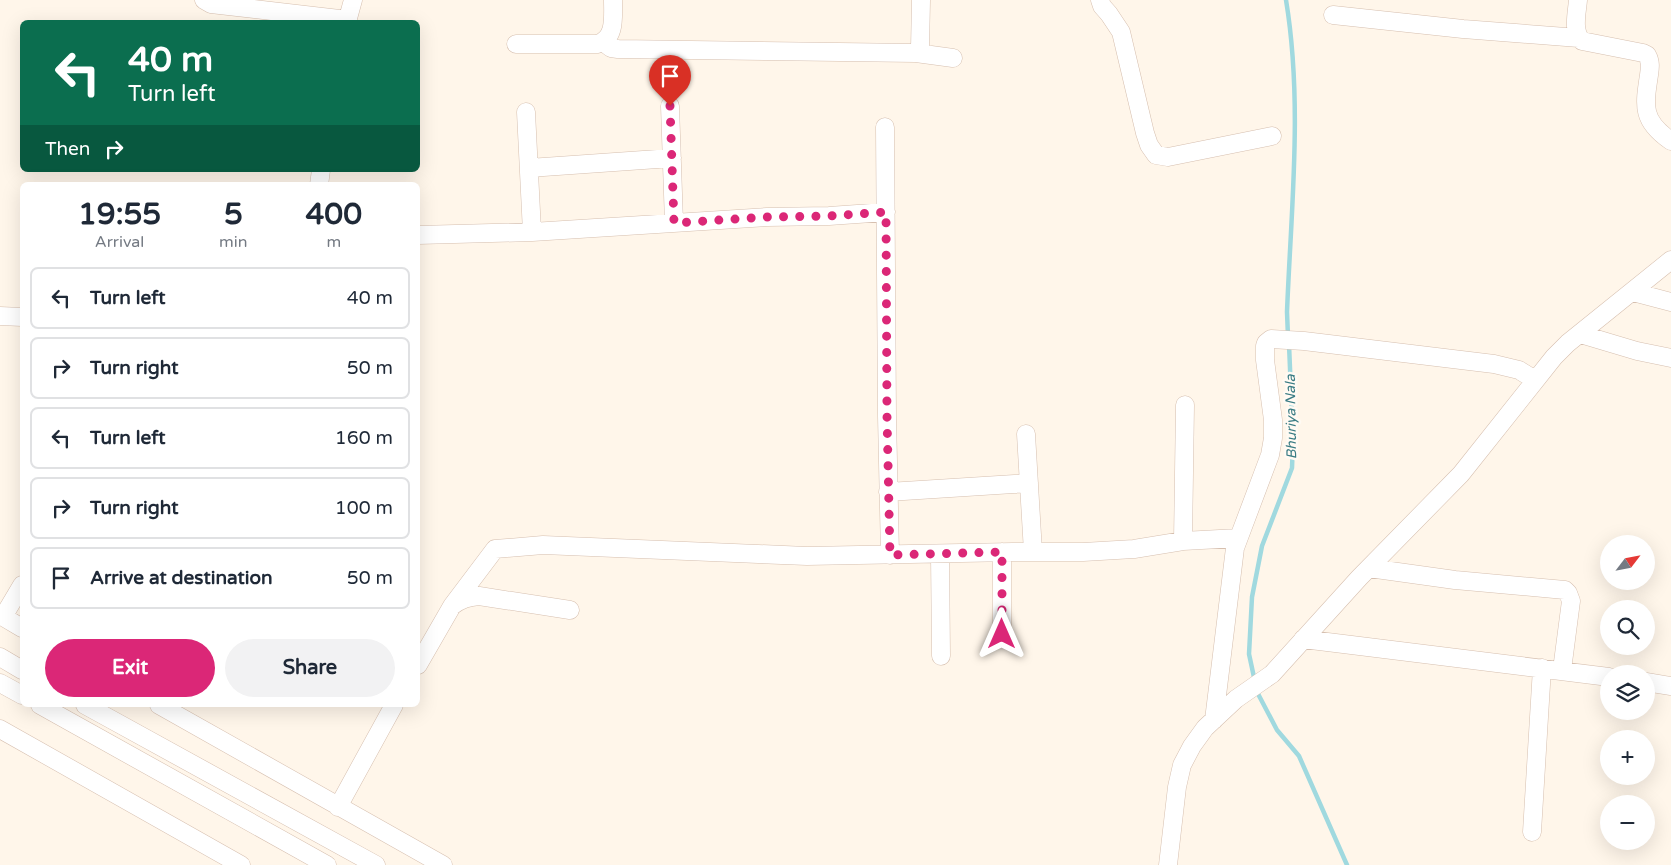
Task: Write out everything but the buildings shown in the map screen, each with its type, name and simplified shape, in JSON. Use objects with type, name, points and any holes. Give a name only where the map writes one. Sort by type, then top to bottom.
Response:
[{"type":"street","points":[[204,0],[211,4],[340,20]]},
{"type":"street","points":[[348,20],[353,0]]},
{"type":"street","points":[[516,44],[596,44],[603,42],[609,37],[612,29],[613,0]]},
{"type":"street","points":[[916,53],[920,48],[921,0]]},
{"type":"street","points":[[1100,0],[1120,32],[1145,134],[1156,154],[1168,157],[1272,136]]},
{"type":"street","points":[[1578,0],[1576,23],[1579,38]]},
{"type":"street","points":[[1333,15],[1463,29],[1579,38],[1590,44],[1643,53],[1647,56],[1650,66],[1645,101],[1646,113],[1659,133],[1671,141]]},
{"type":"street","points":[[603,42],[611,48],[618,49],[916,53],[953,58]]},
{"type":"street","points":[[670,106],[674,223]]},
{"type":"street","points":[[526,112],[532,232]]},
{"type":"street","points":[[885,127],[890,555]]},
{"type":"street","points":[[529,168],[672,158]]},
{"type":"street","points":[[420,235],[532,232],[767,217],[829,216],[886,212]]},
{"type":"street","points":[[1168,865],[1177,787],[1182,765],[1192,746],[1205,728],[1236,699],[1272,674],[1369,568],[1466,469],[1554,357],[1671,260]]},
{"type":"street","points":[[1633,292],[1671,302]]},
{"type":"street","points":[[0,316],[20,317]]},
{"type":"street","points":[[1580,334],[1637,351],[1671,358]]},
{"type":"street","points":[[1214,720],[1235,548],[1270,455],[1273,438],[1273,420],[1264,360],[1265,346],[1268,341],[1272,339],[1304,341],[1510,367],[1535,380]]},
{"type":"street","points":[[1184,541],[1185,405]]},
{"type":"street","points":[[1026,434],[1033,552]]},
{"type":"street","points":[[888,492],[1029,483]]},
{"type":"street","points":[[420,662],[452,606],[495,549],[543,544],[807,556],[890,555],[1083,552],[1184,541],[1238,538]]},
{"type":"street","points":[[1002,552],[1002,634]]},
{"type":"street","points":[[940,554],[941,656]]},
{"type":"street","points":[[1369,568],[1455,580],[1565,590],[1571,600],[1562,670]]},
{"type":"street","points":[[20,588],[1,616],[20,627]]},
{"type":"street","points":[[452,606],[467,598],[479,596],[570,610]]},
{"type":"street","points":[[1304,639],[1600,676]]},
{"type":"street","points":[[0,657],[20,669]]},
{"type":"street","points":[[1532,832],[1542,668]]},
{"type":"street","points":[[0,683],[20,694]]},
{"type":"street","points":[[1655,683],[1671,686]]},
{"type":"street","points":[[44,707],[327,865]]},
{"type":"street","points":[[89,707],[376,865]]},
{"type":"street","points":[[162,707],[443,865]]},
{"type":"street","points":[[338,807],[393,707]]},
{"type":"street","points":[[0,729],[237,864]]},
{"type":"waterway","name":"Bhuriya Nala","points":[[1286,0],[1291,39],[1295,117],[1287,312],[1288,337]]},
{"type":"waterway","name":"Bhuriya Nala","points":[[1255,682],[1249,654],[1252,597],[1262,546],[1292,468],[1293,441],[1289,344]]},
{"type":"waterway","name":"Bhuriya Nala","points":[[1256,690],[1277,730],[1299,756],[1347,865]]},
{"type":"route","points":[[670,106],[674,223],[886,212],[890,555],[1002,552],[1002,634]]}]
